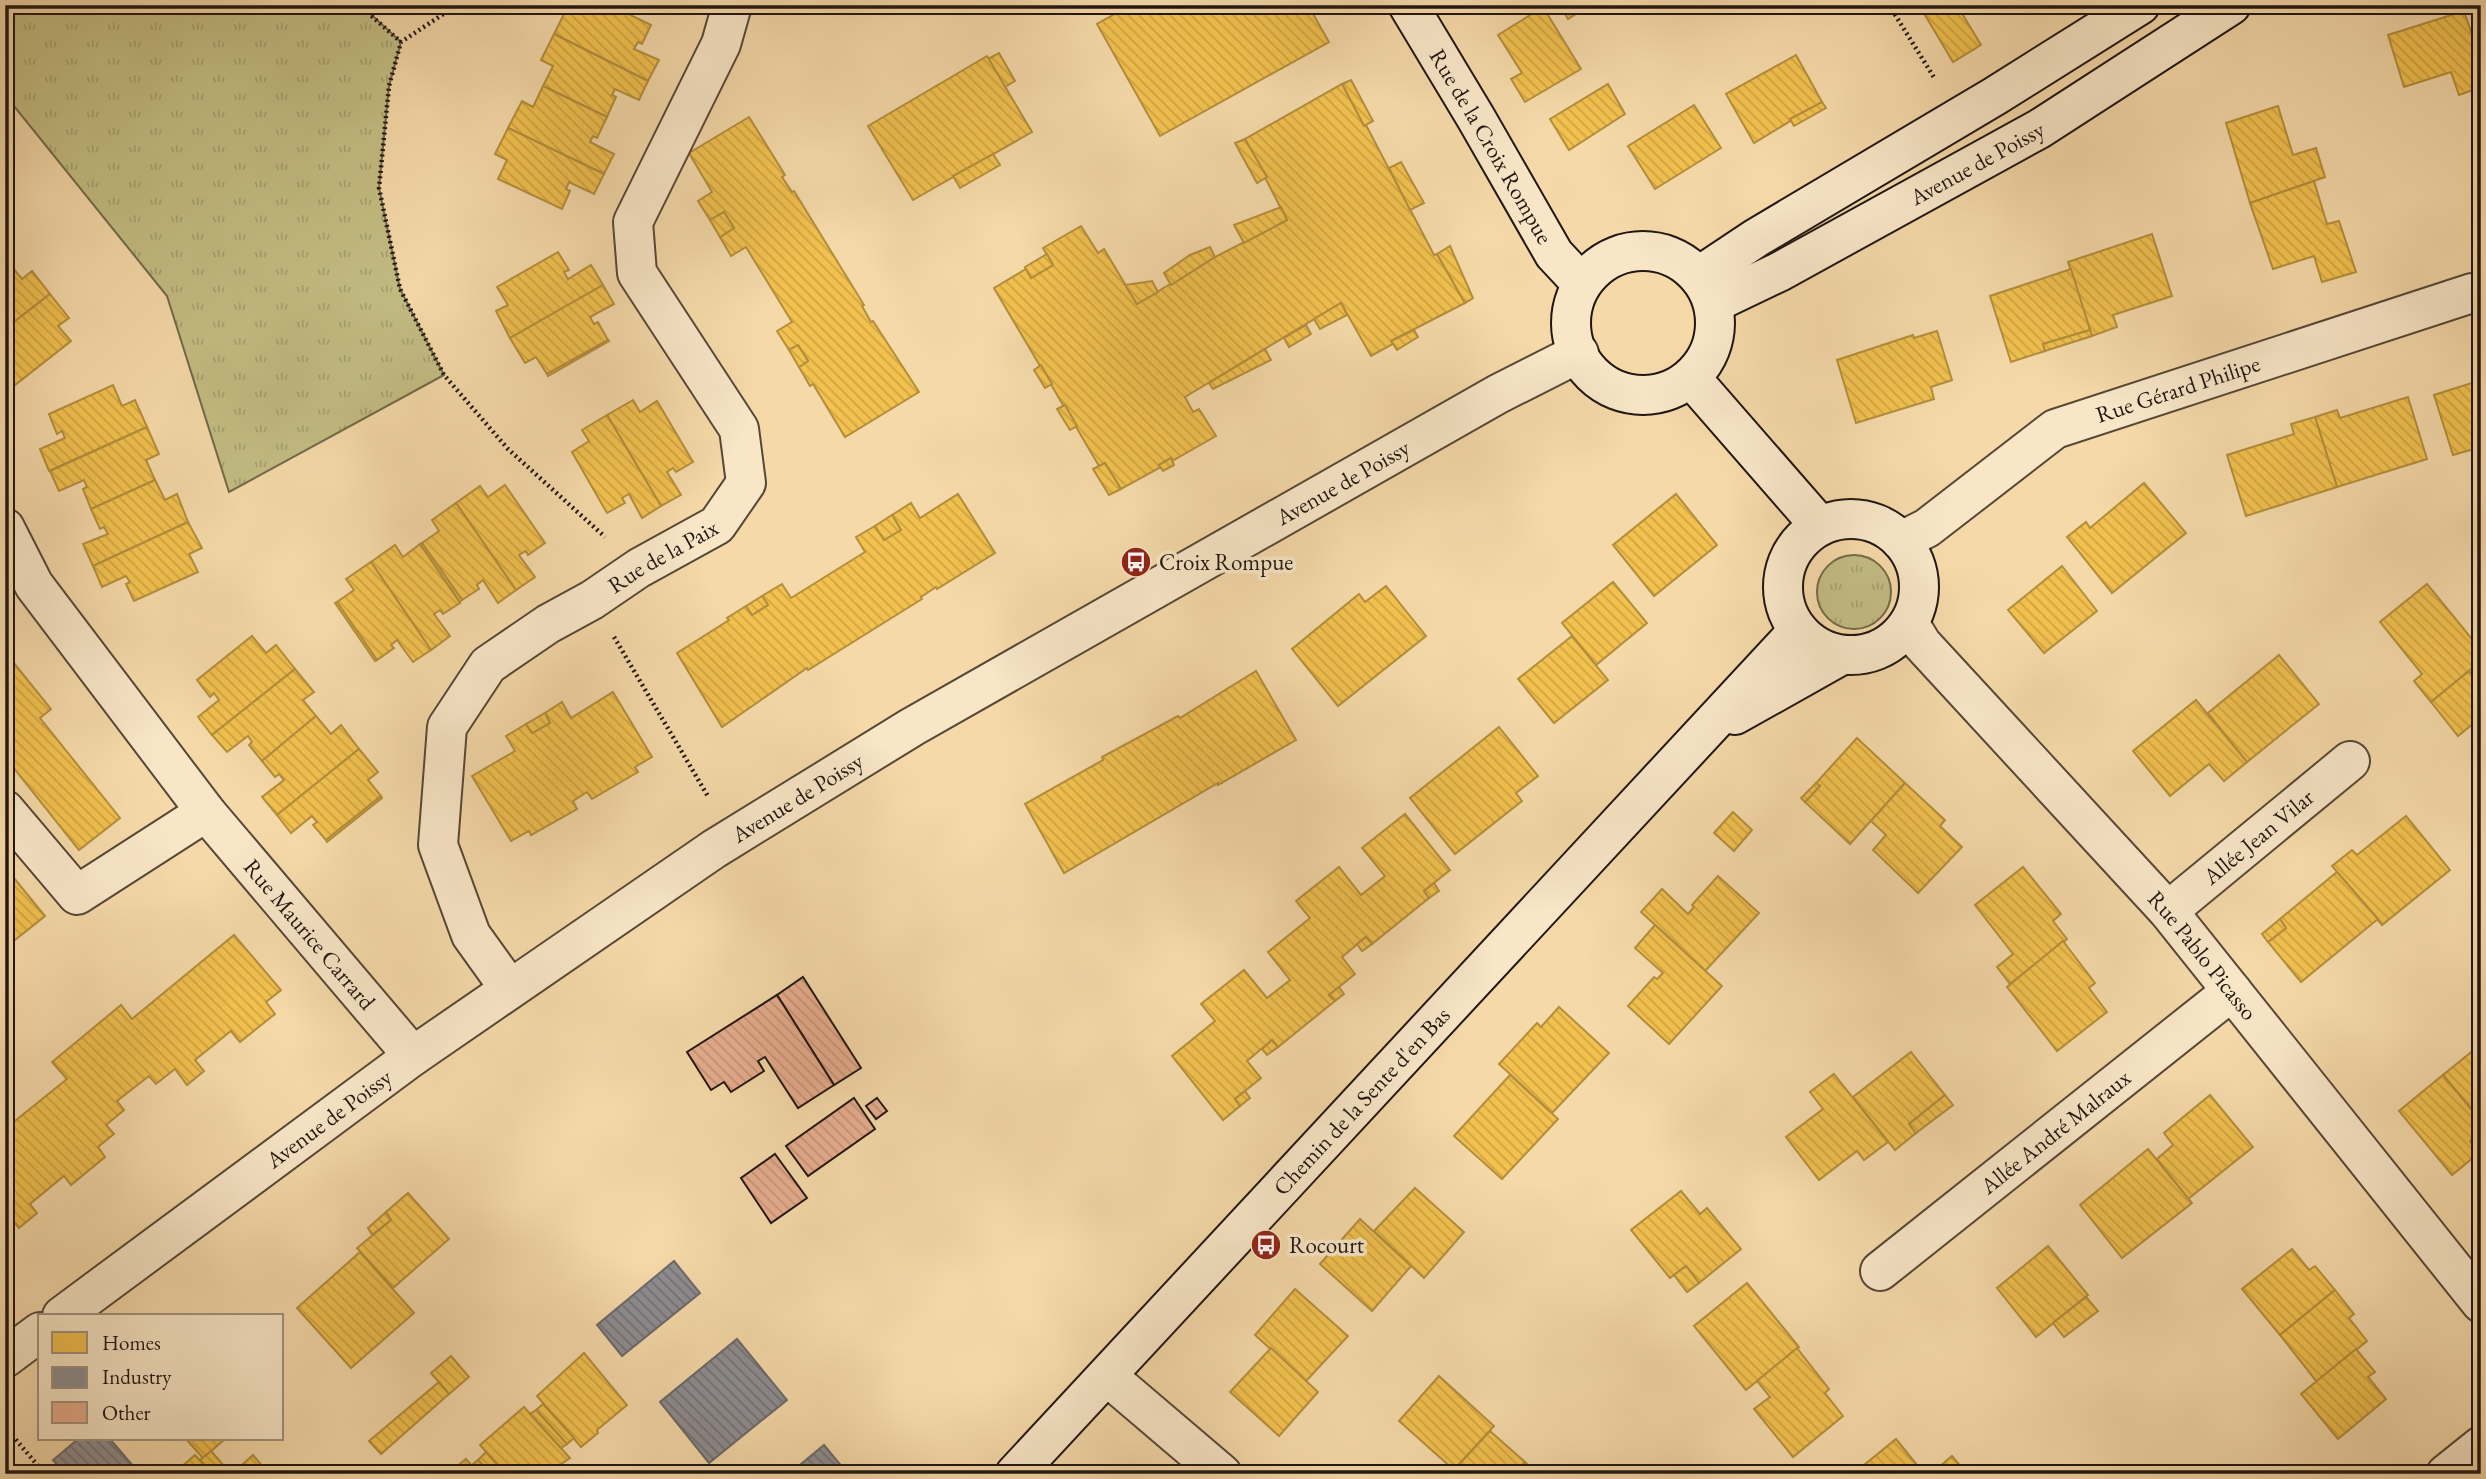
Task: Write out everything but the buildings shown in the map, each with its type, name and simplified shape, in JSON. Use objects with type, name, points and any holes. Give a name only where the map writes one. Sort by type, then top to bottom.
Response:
[{"type":"street","name":"Rue de la Paix","points":[[509,988],[471,935],[438,845],[447,727],[488,665],[639,568],[717,525],[746,484],[739,429],[637,273],[634,222],[721,44],[732,5]]},
{"type":"street","name":"Rue de la Croix Rompue","points":[[1408,5],[1554,254],[1582,284]]},
{"type":"street","name":"Avenue de Poissy","points":[[1706,289],[1826,195],[1959,117],[2140,5]]},
{"type":"street","name":"Avenue de Poissy","points":[[1706,289],[1779,272],[2039,129],[2231,5]]},
{"type":"street","points":[[1654,251],[1678,259],[1706,289],[1716,324],[1713,343],[1704,362],[1691,378],[1668,390],[1643,395],[1617,390],[1595,377],[1581,360],[1573,339],[1572,310],[1582,284],[1603,262],[1627,252],[1654,251]]},
{"type":"street","name":"Rue Gérard Philipe","points":[[1901,541],[1927,528],[2055,429],[2472,293],[2481,295]]},
{"type":"street","name":"Avenue de Poissy","points":[[65,1314],[413,1056],[714,849],[912,727],[1498,394],[1579,353]]},
{"type":"street","points":[[1691,378],[1820,526]]},
{"type":"street","points":[[1855,519],[1872,522],[1901,541],[1913,560],[1919,581],[1917,603],[1909,623],[1892,642],[1868,653],[1842,655],[1818,647],[1798,631],[1786,609],[1782,585],[1787,561],[1800,541],[1820,526],[1837,520],[1855,519]]},
{"type":"street","name":"Rue Maurice Carrard","points":[[5,528],[20,580],[206,812],[413,1056]]},
{"type":"street","name":"Rue Pablo Picasso","points":[[1909,623],[1922,644],[2168,911],[2476,1287]]},
{"type":"street","name":"Chemin de la Sente d'en Bas","points":[[1015,1474],[1798,631]]},
{"type":"street","name":"Chemin de la Sente d'en Bas","points":[[1709,729],[1842,655]]},
{"type":"street","name":"Allée Jean Vilar","points":[[2168,911],[2350,761]]},
{"type":"street","points":[[5,810],[77,895],[206,812]]},
{"type":"street","name":"Allée André Malraux","points":[[1880,1271],[2232,991]]},
{"type":"street","points":[[5,1358],[38,1333]]},
{"type":"street","points":[[1107,1376],[1222,1474]]},
{"type":"street","points":[[2446,1474],[2481,1446]]},
{"type":"path","points":[[359,5],[401,42]]},
{"type":"path","points":[[457,5],[401,42],[389,86],[379,188],[401,289],[444,375],[508,449],[639,568]]},
{"type":"path","points":[[1889,5],[1959,117]]},
{"type":"path","points":[[592,600],[714,807]]},
{"type":"path","points":[[5,1427],[45,1474]]},
{"type":"green space","points":[[5,5],[363,7],[401,42],[389,86],[379,188],[400,289],[444,375],[229,492],[167,296],[5,95]]},
{"type":"green space","points":[[1847,555],[1861,555],[1875,561],[1885,571],[1891,592],[1885,613],[1875,623],[1861,629],[1847,629],[1833,623],[1823,613],[1817,599],[1817,585],[1823,571],[1833,561]]},
{"type":"place","name":"Croix Rompue","points":[[1136,562]]},
{"type":"place","name":"Rocourt","points":[[1266,1245]]}]
